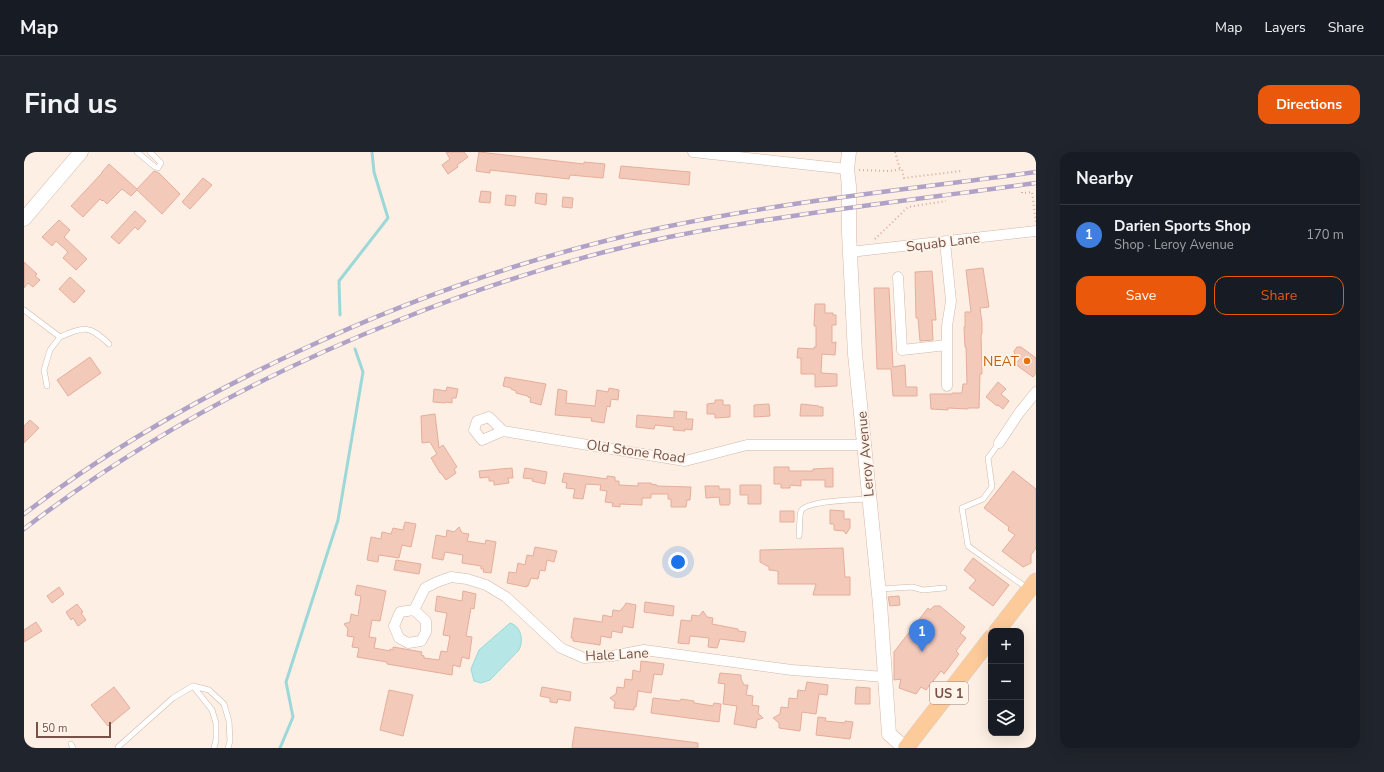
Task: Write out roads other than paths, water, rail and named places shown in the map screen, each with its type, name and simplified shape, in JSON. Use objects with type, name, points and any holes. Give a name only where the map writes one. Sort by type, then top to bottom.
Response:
[{"type":"main road","points":[[999,628],[1033,585]]},
{"type":"main road","name":"US 1","points":[[906,748],[988,642]]},
{"type":"street","points":[[24,219],[81,152]]},
{"type":"street","points":[[693,152],[847,169]]},
{"type":"street","name":"Leroy Avenue","points":[[849,152],[847,169],[849,186],[850,252],[855,354],[879,589],[889,734],[906,748]]},
{"type":"street","name":"Squab Lane","points":[[850,252],[1036,231]]},
{"type":"street","points":[[946,242],[951,301],[948,326],[948,386]]},
{"type":"street","points":[[898,277],[902,350],[948,345]]},
{"type":"street","points":[[999,443],[1019,413],[1036,392]]},
{"type":"street","name":"Old Stone Road","points":[[503,431],[685,461],[747,445],[864,445]]},
{"type":"street","name":"Hale Lane","points":[[414,610],[425,588],[451,577],[468,579],[486,584],[506,597],[561,648],[584,658],[612,656],[644,650],[792,670],[885,676]]},
{"type":"lane","points":[[137,152],[158,168],[161,163],[150,152]]},
{"type":"lane","points":[[24,310],[60,337]]},
{"type":"lane","points":[[47,386],[44,370],[50,350],[60,337],[79,328],[96,332],[109,344]]},
{"type":"lane","points":[[999,443],[988,458],[992,486],[983,499],[962,508],[968,546],[1033,585]]},
{"type":"lane","points":[[799,536],[801,511],[806,506],[869,498]]},
{"type":"lane","points":[[879,589],[912,586],[923,590],[944,588]]},
{"type":"lane","points":[[193,686],[212,710],[216,723],[216,740],[214,748]]},
{"type":"lane","points":[[118,747],[173,698],[193,686],[209,690],[224,704],[229,721],[230,741],[228,748]]},
{"type":"water","points":[[510,623],[519,630],[521,642],[519,650],[490,680],[481,683],[474,681],[471,669],[479,650]]},
{"type":"waterway","points":[[340,315],[339,281],[388,218],[374,172],[372,152]]},
{"type":"waterway","points":[[280,748],[293,717],[286,682],[338,520],[363,372],[355,349]]},
{"type":"railway","points":[[24,514],[89,467],[157,425],[227,386],[343,331],[388,312],[478,278],[571,250],[665,227],[711,218],[850,196],[1036,172]]},
{"type":"railway","points":[[24,529],[67,497],[157,438],[252,386],[300,363],[399,320],[499,283],[600,253],[715,228],[1036,183]]},
{"type":"place","name":"NEAT","points":[[1027,361]]},
{"type":"place","name":"Darien Sports Shop","points":[[922,652]]}]
